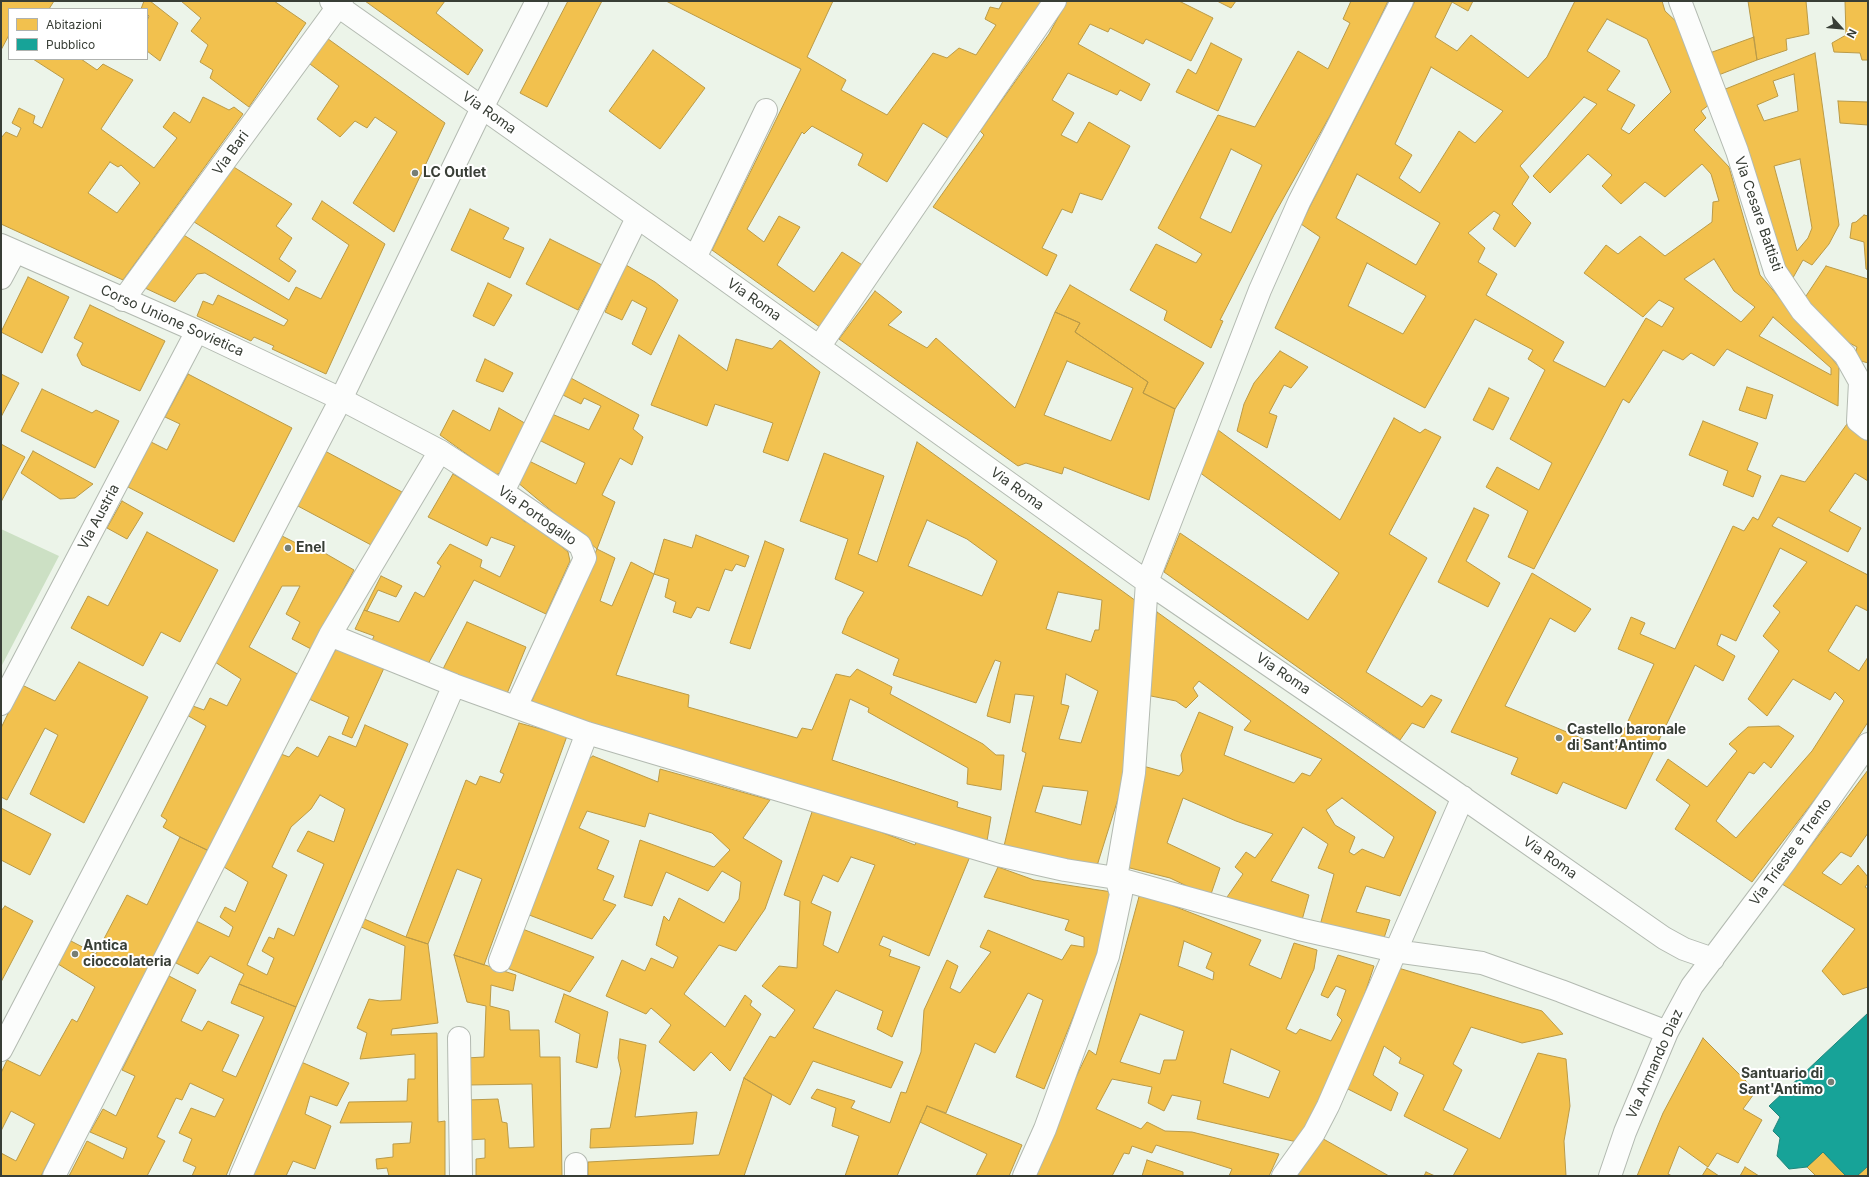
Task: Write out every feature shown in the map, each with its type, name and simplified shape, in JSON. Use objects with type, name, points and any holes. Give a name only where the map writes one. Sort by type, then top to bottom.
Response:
[{"type":"street","points":[[1,1050],[341,399],[482,108],[537,1]]},
{"type":"street","points":[[819,347],[1049,13],[1055,1]]},
{"type":"street","points":[[1024,1176],[1045,1129],[1108,956],[1121,894],[1116,878],[1134,773],[1147,582],[1260,290],[1299,202],[1402,1]]},
{"type":"street","name":"Via Cesare Battisti","points":[[1680,1],[1737,151],[1775,272],[1802,311],[1845,355],[1860,382],[1858,421],[1868,429]]},
{"type":"street","name":"Via Roma","points":[[338,3],[482,108],[695,258],[1147,582],[1463,797],[1664,938],[1684,949],[1714,959]]},
{"type":"street","name":"Via Bari","points":[[124,300],[338,3]]},
{"type":"street","points":[[695,258],[766,110]]},
{"type":"street","points":[[503,492],[637,218]]},
{"type":"street","points":[[1,278],[8,249]]},
{"type":"street","name":"Corso Unione Sovietica","points":[[8,249],[197,331],[341,399]]},
{"type":"street","name":"Via Austria","points":[[1,704],[197,331]]},
{"type":"street","name":"Via Portogallo","points":[[341,399],[440,451],[580,545],[584,558],[516,707]]},
{"type":"street","points":[[54,1176],[330,635],[440,451]]},
{"type":"street","points":[[330,635],[454,685],[587,733],[998,854],[1065,870],[1116,878],[1299,929],[1395,952],[1482,963],[1561,991],[1667,1032]]},
{"type":"street","points":[[241,1176],[454,685]]},
{"type":"street","points":[[500,961],[587,733]]},
{"type":"street","name":"Via Trieste e Trento","points":[[1714,959],[1785,862],[1868,744]]},
{"type":"street","points":[[1283,1176],[1314,1133],[1328,1106],[1463,797]]},
{"type":"street","name":"Via Armando Diaz","points":[[1610,1176],[1625,1132],[1667,1032],[1692,986],[1714,959]]},
{"type":"street","points":[[459,1038],[461,1176]]},
{"type":"green space","points":[[1,529],[59,556],[1,667]]},
{"type":"building: Abitazioni","points":[[1,1],[54,1],[50,8],[8,8],[8,37],[1,50]]},
{"type":"building: Abitazioni","points":[[144,1],[150,1],[178,23],[160,61],[148,52],[148,8],[141,8]]},
{"type":"building: Abitazioni","points":[[181,1],[274,1],[306,23],[249,107],[210,78],[213,70],[200,62],[208,45],[191,31],[201,18]]},
{"type":"building: Abitazioni","points":[[365,1],[445,1],[436,13],[483,50],[468,75]]},
{"type":"building: Abitazioni","points":[[568,1],[602,1],[547,107],[520,93]]},
{"type":"building: Abitazioni","points":[[666,1],[833,1],[807,57],[846,80],[841,90],[887,115],[933,53],[947,58],[959,48],[976,55],[996,25],[985,19],[990,7],[999,9],[1003,1],[1049,1],[956,143],[923,123],[887,182],[858,165],[863,154],[812,126],[804,134],[802,132],[747,229],[764,242],[779,216],[800,227],[777,265],[814,292],[842,252],[867,268],[824,330],[712,250],[801,69]]},
{"type":"building: Abitazioni","points":[[1067,1],[1179,1],[1213,18],[1191,61],[1146,39],[1143,44],[1110,28],[1108,32],[1090,24],[1078,44],[1150,84],[1141,101],[1120,90],[1117,95],[1068,73],[1052,100],[1074,113],[1061,135],[1077,143],[1089,122],[1130,146],[1102,200],[1080,193],[1072,213],[1062,209],[1042,248],[1057,255],[1047,276],[933,207],[984,135],[980,131],[1049,34]]},
{"type":"building: Abitazioni","points":[[1217,1],[1236,1],[1231,8]]},
{"type":"building: Abitazioni","points":[[1351,1],[1388,1],[1354,73],[1274,215],[1220,320],[1223,321],[1211,348],[1164,320],[1167,311],[1130,290],[1156,244],[1196,263],[1202,254],[1158,228],[1218,115],[1255,127],[1298,51],[1328,69],[1350,23],[1343,19]],"holes":[[[1231,149],[1262,165],[1231,233],[1200,218]]]},
{"type":"building: Abitazioni","points":[[1415,1],[1473,1],[1468,11],[1452,2],[1435,37],[1457,51],[1471,35],[1528,78],[1547,57],[1575,1],[1662,1],[1665,11],[1682,27],[1710,104],[1701,111],[1706,118],[1694,130],[1729,167],[1760,275],[1839,367],[1838,406],[1727,349],[1714,366],[1691,353],[1683,360],[1663,350],[1629,403],[1623,399],[1534,569],[1508,557],[1528,511],[1486,487],[1497,467],[1539,490],[1552,463],[1510,439],[1545,370],[1528,359],[1533,350],[1475,319],[1425,408],[1275,328],[1320,237],[1301,224]],"holes":[[[1607,19],[1647,39],[1671,92],[1629,134],[1621,129],[1635,105],[1607,90],[1620,71],[1587,51]],[[1431,67],[1503,111],[1475,143],[1459,131],[1420,193],[1399,178],[1412,155],[1395,144]],[[1584,97],[1597,104],[1533,176],[1550,193],[1588,154],[1612,175],[1602,186],[1621,204],[1645,182],[1665,197],[1702,164],[1711,174],[1719,201],[1713,202],[1712,222],[1665,256],[1640,236],[1618,254],[1606,245],[1584,273],[1643,317],[1659,300],[1674,308],[1662,327],[1646,318],[1605,387],[1553,361],[1564,342],[1486,295],[1497,274],[1478,262],[1485,248],[1468,233],[1494,211],[1500,215],[1493,229],[1515,247],[1531,223],[1512,204],[1529,177],[1520,166]],[[1357,174],[1440,223],[1416,265],[1336,218]],[[1714,259],[1734,291],[1755,307],[1741,322],[1684,279]],[[1367,263],[1426,296],[1403,334],[1348,306]],[[1773,317],[1831,368],[1831,375],[1759,336]]]},
{"type":"building: Abitazioni","points":[[1748,1],[1806,1],[1809,34],[1786,39],[1787,50],[1757,60]]},
{"type":"building: Abitazioni","points":[[1845,1],[1868,1],[1868,60],[1862,60],[1860,53],[1834,52],[1832,43],[1846,35]]},
{"type":"building: Abitazioni","points":[[324,36],[445,123],[394,232],[353,203],[397,132],[375,117],[367,128],[355,121],[340,137],[317,119],[339,86],[306,61]]},
{"type":"building: Abitazioni","points":[[1754,37],[1757,60],[1716,76],[1707,54]]},
{"type":"building: Abitazioni","points":[[1211,43],[1242,59],[1218,111],[1176,92],[1188,69],[1196,74]]},
{"type":"building: Abitazioni","points":[[653,50],[705,88],[660,149],[609,111]]},
{"type":"building: Abitazioni","points":[[1815,53],[1839,225],[1829,244],[1812,265],[1803,260],[1790,283],[1723,90]],"holes":[[[1794,74],[1798,111],[1764,121],[1757,105],[1778,96],[1773,81]],[[1800,159],[1812,228],[1808,238],[1797,251],[1774,166]]]},
{"type":"building: Abitazioni","points":[[35,60],[82,60],[97,70],[103,64],[133,80],[101,129],[154,168],[177,138],[163,127],[174,112],[190,123],[203,97],[229,110],[234,107],[243,114],[123,280],[1,224],[1,138],[6,132],[17,137],[21,128],[12,123],[19,108],[35,116],[33,123],[42,128],[64,79]],"holes":[[[110,162],[118,167],[121,165],[140,183],[117,213],[88,193]]]},
{"type":"building: Abitazioni","points":[[1838,101],[1868,102],[1868,125],[1840,123]]},
{"type":"building: Abitazioni","points":[[229,164],[292,204],[276,226],[292,238],[279,259],[296,271],[289,282],[191,220]]},
{"type":"building: Abitazioni","points":[[322,201],[385,244],[326,374],[272,349],[274,346],[254,337],[251,341],[197,316],[203,301],[213,305],[218,295],[284,326],[288,320],[205,273],[197,274],[175,302],[145,288],[182,234],[289,300],[296,287],[321,299],[349,245],[312,219]]},
{"type":"building: Abitazioni","points":[[470,209],[509,228],[503,239],[524,248],[510,278],[451,250]]},
{"type":"building: Abitazioni","points":[[1864,215],[1868,216],[1868,270],[1866,269],[1864,242],[1850,238],[1852,223],[1856,222]]},
{"type":"building: Abitazioni","points":[[550,239],[602,265],[578,310],[526,284]]},
{"type":"building: Abitazioni","points":[[626,265],[655,282],[678,300],[651,355],[632,344],[647,308],[632,300],[622,320],[605,312]]},
{"type":"building: Abitazioni","points":[[1826,266],[1868,279],[1868,363],[1854,359],[1857,347],[1833,334],[1804,299]]},
{"type":"building: Abitazioni","points":[[28,277],[69,297],[42,353],[1,332]]},
{"type":"building: Abitazioni","points":[[488,283],[512,295],[494,326],[473,316]]},
{"type":"building: Abitazioni","points":[[1070,285],[1204,363],[1175,409],[1143,393],[1148,382],[1075,332],[1080,323],[1055,312]]},
{"type":"building: Abitazioni","points":[[875,291],[902,312],[888,325],[927,348],[936,338],[1015,408],[1055,312],[1080,323],[1075,332],[1148,382],[1143,393],[1175,409],[1149,500],[1064,467],[1062,474],[1026,463],[1018,466],[839,339]],"holes":[[[1067,361],[1133,388],[1111,441],[1044,415]]]},
{"type":"building: Abitazioni","points":[[90,305],[165,341],[140,391],[82,365],[77,355],[83,343],[74,338]]},
{"type":"building: Abitazioni","points":[[679,335],[727,371],[736,339],[772,349],[780,340],[820,372],[788,461],[763,452],[773,423],[715,404],[707,426],[651,405]]},
{"type":"building: Abitazioni","points":[[1280,351],[1308,367],[1291,388],[1284,385],[1269,413],[1277,416],[1267,448],[1237,431],[1244,404],[1254,383]]},
{"type":"building: Abitazioni","points":[[485,359],[513,373],[503,392],[476,381]]},
{"type":"building: Abitazioni","points":[[1,374],[19,383],[1,417]]},
{"type":"building: Abitazioni","points":[[188,374],[292,428],[234,542],[128,487],[151,442],[167,450],[180,424],[165,417]]},
{"type":"building: Abitazioni","points":[[569,377],[639,415],[633,429],[643,437],[632,465],[620,458],[602,495],[615,502],[597,549],[517,482],[527,460],[576,484],[585,463],[539,440],[552,414],[589,430],[601,406],[584,398],[581,404],[559,393]]},
{"type":"building: Abitazioni","points":[[1747,387],[1773,395],[1766,419],[1739,410]]},
{"type":"building: Abitazioni","points":[[1489,388],[1509,398],[1493,430],[1473,420]]},
{"type":"building: Abitazioni","points":[[42,389],[92,413],[96,410],[119,421],[95,468],[21,431]]},
{"type":"building: Abitazioni","points":[[499,408],[528,425],[505,470],[496,475],[440,435],[453,410],[490,431]]},
{"type":"building: Abitazioni","points":[[1394,418],[1420,433],[1425,429],[1441,437],[1389,534],[1427,558],[1366,672],[1422,707],[1431,695],[1442,700],[1424,728],[1412,723],[1400,740],[1164,572],[1180,533],[1308,620],[1339,573],[1199,472],[1214,427],[1340,520]]},
{"type":"building: Abitazioni","points":[[1703,421],[1758,443],[1747,470],[1761,476],[1753,497],[1723,485],[1728,471],[1689,455]]},
{"type":"building: Abitazioni","points":[[1847,424],[1868,440],[1868,481],[1855,473],[1829,511],[1861,528],[1848,552],[1778,517],[1772,526],[1868,575],[1868,611],[1856,605],[1828,651],[1859,671],[1868,657],[1868,722],[1834,774],[1752,882],[1675,829],[1690,805],[1656,780],[1668,759],[1707,787],[1737,751],[1729,744],[1748,727],[1779,726],[1794,736],[1771,768],[1764,762],[1754,774],[1749,772],[1716,821],[1736,838],[1812,751],[1844,701],[1835,692],[1830,700],[1793,679],[1767,716],[1748,699],[1779,651],[1763,636],[1780,612],[1773,606],[1807,562],[1780,548],[1736,641],[1721,634],[1717,645],[1735,656],[1723,681],[1695,665],[1626,809],[1563,782],[1557,794],[1511,774],[1518,758],[1451,732],[1532,573],[1591,609],[1575,632],[1550,618],[1505,706],[1614,752],[1654,664],[1618,649],[1631,617],[1645,623],[1640,634],[1675,649],[1733,526],[1744,531],[1753,517],[1758,520],[1781,475],[1805,482]]},
{"type":"building: Abitazioni","points":[[917,442],[1136,601],[1123,783],[1096,869],[1004,846],[1026,753],[1022,751],[1034,696],[1015,694],[1010,723],[987,716],[1001,662],[995,660],[976,703],[893,675],[899,659],[842,633],[848,618],[864,592],[835,579],[848,539],[800,521],[824,453],[884,476],[858,554],[877,562]],"holes":[[[927,520],[967,539],[997,561],[982,596],[908,566]],[[1058,592],[1102,600],[1099,630],[1095,630],[1091,642],[1046,629]],[[1066,674],[1098,691],[1081,743],[1059,739],[1069,706],[1061,704]],[[1043,786],[1088,791],[1081,825],[1035,812]]]},
{"type":"building: Abitazioni","points":[[1,444],[25,457],[1,502]]},
{"type":"building: Abitazioni","points":[[33,451],[93,484],[75,498],[60,499],[21,473]]},
{"type":"building: Abitazioni","points":[[325,451],[402,492],[373,546],[296,505]]},
{"type":"building: Abitazioni","points":[[453,474],[506,505],[525,522],[530,520],[568,552],[570,561],[546,614],[474,580],[427,666],[371,643],[374,636],[355,629],[364,610],[399,622],[415,592],[424,597],[441,566],[437,563],[450,544],[482,560],[480,567],[500,577],[515,546],[491,537],[487,546],[428,517]]},
{"type":"building: Abitazioni","points":[[122,501],[143,513],[127,539],[107,528]]},
{"type":"building: Abitazioni","points":[[1474,508],[1489,515],[1466,561],[1500,583],[1488,607],[1438,582]]},
{"type":"building: Abitazioni","points":[[147,532],[218,570],[180,642],[161,632],[143,666],[71,628],[88,596],[108,606]]},
{"type":"building: Abitazioni","points":[[696,535],[749,556],[745,567],[736,564],[732,571],[725,569],[709,611],[697,607],[691,618],[673,612],[676,602],[665,597],[669,579],[654,574],[664,539],[692,548]]},
{"type":"building: Abitazioni","points":[[282,536],[314,552],[316,548],[354,570],[311,649],[292,639],[300,622],[286,614],[300,586],[282,586],[249,647],[301,676],[209,851],[163,827],[167,820],[161,816],[206,726],[185,714],[190,705],[204,710],[210,698],[227,706],[241,679],[215,662]]},
{"type":"building: Abitazioni","points":[[765,541],[784,549],[750,649],[730,643]]},
{"type":"building: Abitazioni","points":[[597,549],[615,558],[600,601],[612,606],[631,562],[654,574],[616,675],[689,695],[688,707],[797,738],[802,728],[812,730],[836,674],[850,677],[857,669],[892,687],[890,694],[983,744],[996,755],[1004,755],[1001,790],[967,784],[968,768],[868,712],[869,708],[850,699],[832,760],[958,802],[957,807],[991,817],[987,841],[530,705]]},
{"type":"building: Abitazioni","points":[[381,576],[402,586],[396,597],[378,590],[367,611],[364,610]]},
{"type":"building: Abitazioni","points":[[1157,612],[1436,812],[1400,896],[1366,886],[1356,912],[1390,920],[1382,944],[1319,929],[1334,874],[1318,868],[1328,844],[1303,827],[1271,881],[1309,895],[1302,920],[1225,900],[1243,874],[1235,867],[1246,852],[1255,858],[1273,834],[1236,821],[1183,798],[1167,843],[1220,868],[1210,897],[1170,878],[1126,867],[1143,766],[1179,776],[1183,771],[1181,755],[1199,712],[1233,727],[1224,755],[1294,783],[1302,773],[1310,776],[1322,759],[1244,730],[1251,721],[1199,681],[1193,688],[1198,696],[1186,708],[1176,701],[1146,695]],"holes":[[[1342,798],[1394,837],[1384,858],[1362,849],[1354,855],[1349,852],[1355,837],[1335,825],[1326,810]]]},
{"type":"building: Abitazioni","points":[[467,622],[526,647],[506,696],[443,669]]},
{"type":"building: Abitazioni","points":[[336,649],[384,668],[352,738],[342,734],[349,717],[309,699]]},
{"type":"building: Abitazioni","points":[[79,662],[148,697],[84,823],[30,794],[58,735],[45,728],[7,800],[1,797],[1,728],[22,685],[55,701]]},
{"type":"building: Abitazioni","points":[[519,723],[567,736],[484,965],[454,955],[482,879],[457,869],[428,944],[406,937],[466,780],[476,785],[480,776],[500,783],[504,774],[500,772]]},
{"type":"building: Abitazioni","points":[[365,725],[408,744],[296,1007],[239,984],[244,974],[210,956],[198,974],[176,963],[196,921],[229,937],[233,927],[220,917],[225,907],[235,912],[248,882],[224,867],[281,754],[289,757],[297,747],[318,757],[329,736],[356,747]],"holes":[[[320,795],[345,809],[334,842],[308,831],[297,851],[324,864],[294,936],[278,928],[274,939],[269,937],[262,951],[274,958],[267,975],[247,965],[287,875],[272,867],[291,827],[311,809]]]},
{"type":"building: Abitazioni","points":[[593,756],[658,782],[660,769],[770,800],[743,838],[782,861],[765,909],[736,951],[719,945],[684,994],[725,1027],[745,995],[752,1001],[750,1005],[761,1014],[730,1071],[711,1052],[694,1071],[659,1042],[671,1025],[651,1008],[646,1014],[606,996],[622,960],[645,971],[651,958],[673,968],[678,957],[656,945],[664,916],[669,921],[679,898],[724,923],[739,899],[741,882],[722,871],[708,891],[666,872],[652,906],[624,897],[640,840],[714,867],[730,850],[712,833],[649,813],[645,827],[587,811],[579,828],[609,841],[597,869],[614,876],[603,900],[616,905],[592,939],[524,913],[587,760]]},
{"type":"building: Abitazioni","points":[[1868,770],[1868,833],[1851,857],[1841,852],[1822,873],[1841,885],[1858,865],[1868,877],[1868,883],[1865,887],[1868,889],[1868,987],[1843,995],[1822,971],[1855,929],[1782,884]]},
{"type":"building: Abitazioni","points":[[1,808],[51,834],[30,875],[1,860]]},
{"type":"building: Abitazioni","points":[[813,809],[849,820],[915,845],[917,840],[971,854],[929,956],[883,936],[879,945],[891,950],[889,956],[920,967],[892,1037],[877,1029],[883,1011],[836,990],[813,1028],[903,1062],[891,1088],[813,1061],[790,1105],[744,1078],[770,1036],[775,1038],[795,1010],[762,986],[779,966],[797,968],[800,901],[784,895]],"holes":[[[851,857],[875,865],[838,953],[823,945],[831,912],[811,903],[823,875],[838,882]]]},
{"type":"building: Abitazioni","points":[[180,837],[209,851],[41,1176],[1,1176],[1,1153],[16,1161],[35,1124],[11,1111],[1,1131],[1,1073],[7,1060],[40,1076],[72,1019],[77,1022],[95,987],[58,964],[69,940],[96,954],[127,895],[147,905]]},
{"type":"building: Abitazioni","points":[[998,867],[1034,880],[1112,892],[1097,958],[1044,1089],[1016,1077],[1043,1000],[1028,993],[995,1053],[975,1043],[946,1113],[927,1106],[897,1176],[845,1176],[859,1136],[832,1126],[836,1108],[811,1098],[817,1089],[855,1101],[851,1108],[890,1123],[901,1092],[906,1093],[921,1052],[924,1010],[947,960],[958,966],[950,988],[960,993],[991,952],[980,947],[988,930],[1062,960],[1071,945],[1084,947],[1084,937],[1065,930],[1069,920],[984,897]]},
{"type":"building: Abitazioni","points":[[1140,893],[1261,940],[1249,965],[1281,979],[1294,943],[1317,950],[1314,969],[1286,1029],[1296,1034],[1300,1029],[1331,1041],[1342,1020],[1337,1015],[1346,990],[1336,986],[1328,998],[1321,995],[1338,955],[1374,966],[1344,1056],[1297,1142],[1197,1119],[1201,1101],[1172,1095],[1164,1111],[1148,1103],[1152,1087],[1112,1079],[1096,1109],[1141,1129],[1147,1122],[1165,1131],[1192,1132],[1279,1154],[1269,1176],[1229,1176],[1232,1169],[1156,1145],[1152,1153],[1132,1146],[1129,1154],[1124,1153],[1112,1176],[1033,1176],[1039,1154],[1089,1050],[1096,1055]],"holes":[[[1184,941],[1212,953],[1206,968],[1214,972],[1213,980],[1178,966]],[[1140,1014],[1184,1031],[1176,1060],[1164,1060],[1160,1074],[1120,1062]],[[1231,1049],[1280,1071],[1269,1098],[1223,1083]]]},
{"type":"building: Abitazioni","points":[[5,906],[33,921],[1,982],[1,911]]},
{"type":"building: Abitazioni","points":[[362,918],[406,937],[428,944],[438,1023],[392,1029],[391,1035],[437,1033],[438,1122],[445,1121],[445,1176],[389,1176],[387,1168],[377,1169],[376,1159],[393,1157],[393,1144],[410,1143],[412,1122],[340,1123],[349,1102],[407,1101],[408,1079],[415,1079],[415,1054],[360,1059],[367,1033],[357,1028],[369,999],[380,1001],[401,1000],[405,946],[359,926]]},
{"type":"building: Abitazioni","points":[[520,928],[594,957],[570,992],[507,968]]},
{"type":"building: Abitazioni","points":[[454,955],[516,975],[513,991],[491,985],[490,1006],[509,1011],[510,1030],[539,1030],[540,1057],[560,1057],[562,1176],[476,1176],[476,1159],[485,1158],[485,1139],[468,1140],[467,1100],[498,1099],[502,1122],[507,1123],[509,1148],[534,1147],[532,1084],[468,1085],[466,1058],[484,1057],[486,1006],[467,1002]]},
{"type":"building: Abitazioni","points":[[1395,967],[1542,1011],[1563,1034],[1522,1043],[1471,1027],[1453,1064],[1462,1070],[1443,1110],[1500,1139],[1538,1053],[1566,1059],[1570,1106],[1564,1141],[1566,1176],[1453,1176],[1468,1149],[1404,1116],[1424,1075],[1399,1063],[1401,1058],[1384,1046],[1373,1075],[1398,1093],[1391,1111],[1344,1087]]},
{"type":"building: Abitazioni","points":[[169,976],[196,990],[181,1021],[202,1031],[208,1021],[239,1035],[222,1071],[236,1077],[264,1017],[231,1003],[239,984],[296,1007],[226,1176],[192,1176],[196,1167],[183,1161],[192,1139],[179,1133],[191,1108],[215,1117],[224,1099],[190,1083],[182,1100],[176,1098],[157,1137],[165,1141],[147,1176],[69,1176],[87,1141],[123,1159],[127,1148],[90,1132],[103,1109],[116,1116],[135,1076],[122,1070]]},
{"type":"building: Abitazioni","points":[[564,994],[608,1012],[597,1068],[576,1062],[580,1034],[555,1022]]},
{"type":"building: Abitazioni","points":[[1703,1038],[1756,1091],[1743,1109],[1762,1120],[1738,1163],[1717,1153],[1708,1167],[1679,1146],[1668,1174],[1672,1176],[1637,1176],[1663,1113]]},
{"type":"building: Abitazioni","points":[[620,1039],[646,1045],[635,1117],[697,1112],[693,1144],[590,1148],[591,1129],[610,1128],[621,1071],[618,1058]]},
{"type":"building: Abitazioni","points":[[299,1061],[349,1083],[337,1106],[310,1096],[305,1114],[331,1126],[315,1169],[293,1161],[286,1176],[255,1176],[249,1173]]},
{"type":"building: Abitazioni","points":[[744,1078],[772,1095],[744,1176],[588,1176],[588,1162],[719,1155]]},
{"type":"building: Abitazioni","points":[[927,1106],[1022,1145],[1009,1176],[976,1176],[987,1154],[920,1122]]},
{"type":"building: Abitazioni","points":[[1318,1136],[1389,1176],[1292,1176]]},
{"type":"building: Abitazioni","points":[[1823,1152],[1846,1176],[1816,1176],[1807,1167]]},
{"type":"building: Abitazioni","points":[[1147,1160],[1183,1172],[1183,1176],[1142,1176]]},
{"type":"building: Abitazioni","points":[[1868,1166],[1868,1176],[1857,1176]]},
{"type":"building: Abitazioni","points":[[1745,1167],[1759,1176],[1740,1176]]},
{"type":"building: Abitazioni","points":[[1707,1168],[1719,1176],[1702,1176]]},
{"type":"building: Abitazioni","points":[[1426,1172],[1435,1176],[1424,1176]]},
{"type":"building: Pubblico","name":"Santuario di Sant'Antimo","points":[[1868,1013],[1868,1166],[1857,1176],[1846,1176],[1823,1152],[1807,1167],[1789,1169],[1777,1156],[1780,1138],[1773,1131],[1780,1117],[1769,1106]]},
{"type":"place","name":"LC Outlet","points":[[415,173]]},
{"type":"place","name":"Enel","points":[[288,548]]},
{"type":"place","name":"Castello baronale di Sant'Antimo","points":[[1559,738]]},
{"type":"place","name":"Antica cioccolateria","points":[[75,954]]},
{"type":"place","name":"Santuario di Sant'Antimo","points":[[1831,1082]]}]
